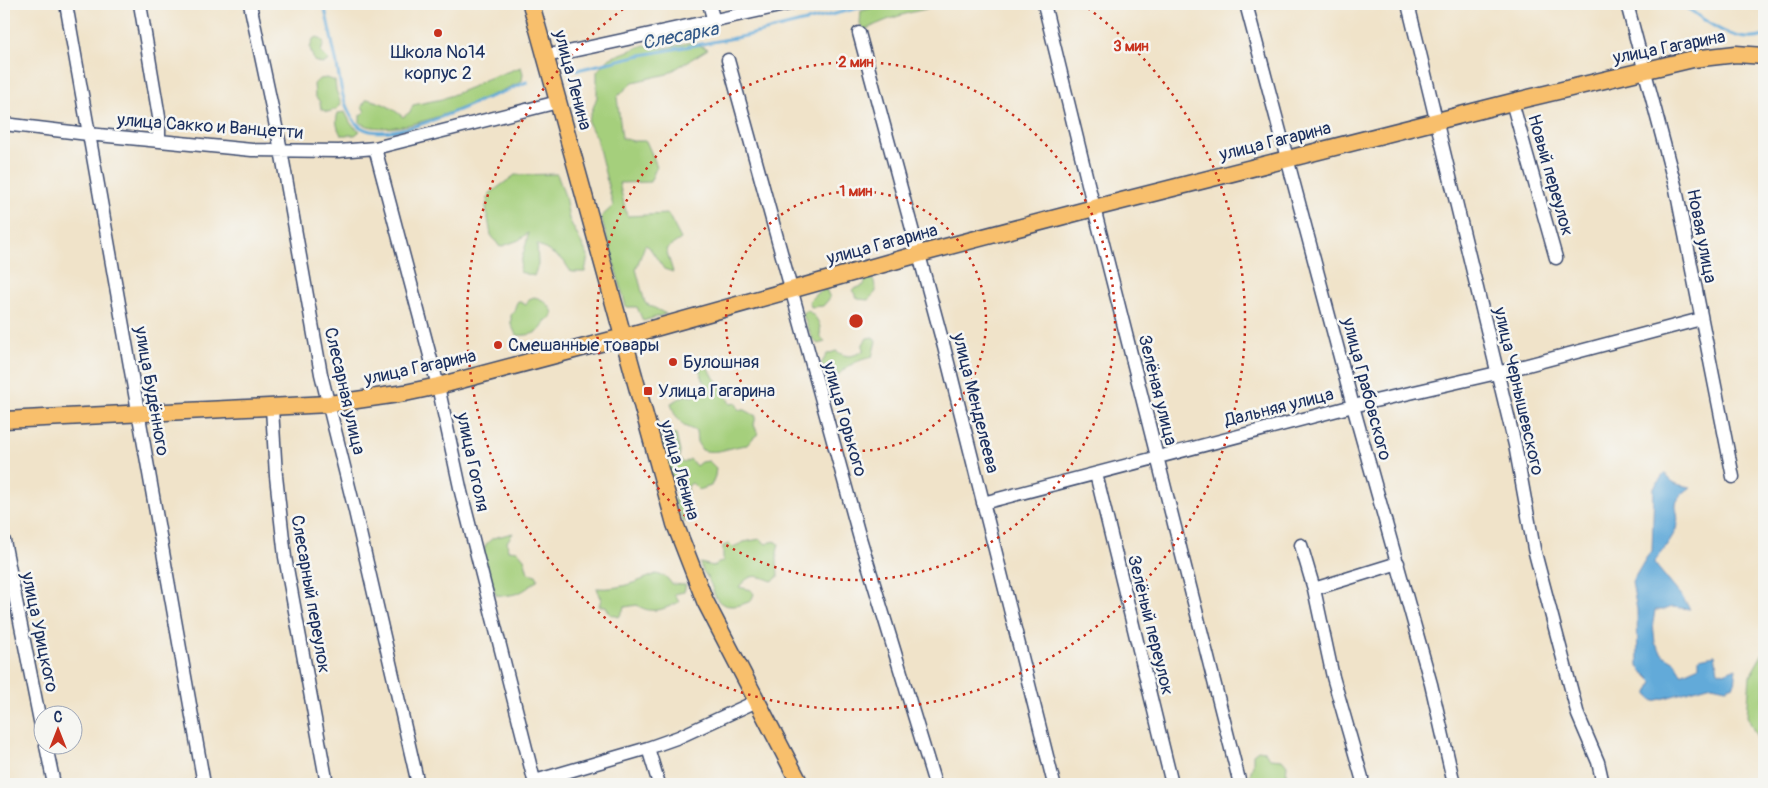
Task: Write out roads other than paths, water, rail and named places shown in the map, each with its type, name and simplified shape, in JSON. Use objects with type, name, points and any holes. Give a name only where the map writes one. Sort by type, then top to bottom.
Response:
[{"type":"main road","name":"улица Ленина","points":[[531,4],[667,502],[705,601],[800,784]]},
{"type":"main road","name":"улица Гагарина","points":[[4,420],[329,404],[438,386],[623,337],[919,254],[1286,158],[1512,102],[1714,56],[1736,54],[1764,56]]},
{"type":"street","name":"улица Будённого","points":[[66,4],[204,784]]},
{"type":"street","points":[[140,4],[158,118],[159,141]]},
{"type":"street","name":"Слесарная улица","points":[[250,4],[281,150],[320,367],[418,784]]},
{"type":"street","points":[[709,4],[714,21]]},
{"type":"street","points":[[546,55],[563,53],[789,4]]},
{"type":"street","name":"Зелёная улица","points":[[1044,4],[1240,784]]},
{"type":"street","name":"улица Грабовского","points":[[1246,4],[1353,406],[1398,563],[1454,784]]},
{"type":"street","name":"улица Чернышевского","points":[[1408,4],[1515,445],[1534,549],[1575,704],[1598,762],[1603,784]]},
{"type":"street","name":"Новая улица","points":[[1627,4],[1676,190],[1733,477]]},
{"type":"street","name":"улица Менделеева","points":[[859,32],[919,254],[1054,784]]},
{"type":"street","name":"улица Горького","points":[[728,60],[859,534],[935,784]]},
{"type":"street","name":"улица Сакко и Ванцетти","points":[[4,124],[252,150],[339,151],[375,148],[558,102]]},
{"type":"street","name":"Новый переулок","points":[[1512,102],[1556,258]]},
{"type":"street","name":"улица Гоголя","points":[[375,148],[438,386],[461,492],[535,783]]},
{"type":"street","name":"Дальняя улица","points":[[983,503],[1353,406],[1498,372],[1701,319]]},
{"type":"street","name":"Слесарный переулок","points":[[272,408],[276,476],[285,557],[327,784]]},
{"type":"street","name":"Зелёный переулок","points":[[1096,474],[1172,784]]},
{"type":"street","name":"улица Урицкого","points":[[4,541],[37,706]]},
{"type":"street","points":[[1302,545],[1314,589],[1333,677],[1362,778]]},
{"type":"street","points":[[1314,589],[1398,563]]},
{"type":"street","points":[[535,783],[648,748],[757,701]]},
{"type":"street","points":[[648,748],[659,784]]},
{"type":"street","points":[[48,756],[54,784]]},
{"type":"water","points":[[1665,473],[1670,480],[1682,486],[1691,487],[1676,503],[1678,522],[1676,529],[1654,563],[1690,609],[1672,607],[1664,610],[1655,610],[1653,623],[1655,643],[1663,655],[1675,662],[1681,674],[1699,666],[1699,658],[1715,655],[1718,671],[1724,673],[1736,668],[1734,685],[1726,688],[1712,685],[1654,701],[1647,695],[1653,682],[1638,667],[1637,610],[1632,582],[1652,551],[1654,487]]},
{"type":"waterway","name":"Слесарка","points":[[324,4],[344,100],[355,122],[366,130],[381,132],[418,125],[527,82]]},
{"type":"waterway","name":"Слесарка","points":[[577,70],[636,56],[745,36],[875,4]]},
{"type":"waterway","name":"Слесарка","points":[[1682,4],[1720,30],[1742,37],[1764,36]]},
{"type":"place","name":"Школа №14 корпус 2","points":[[438,33]]},
{"type":"place","name":"Смешанные товары","points":[[498,345]]},
{"type":"place","name":"Булошная","points":[[673,362]]},
{"type":"place","name":"Улица Гагарина","points":[[648,391]]}]
